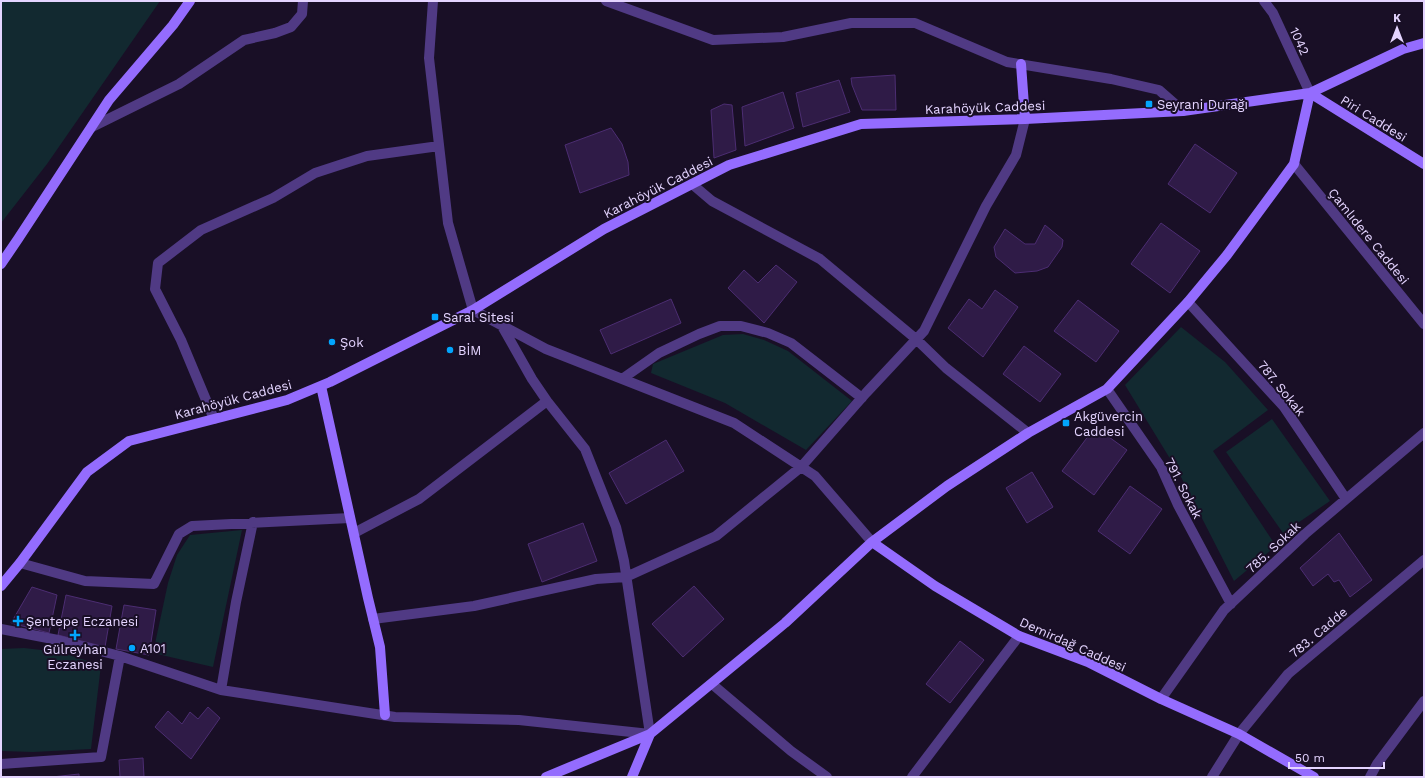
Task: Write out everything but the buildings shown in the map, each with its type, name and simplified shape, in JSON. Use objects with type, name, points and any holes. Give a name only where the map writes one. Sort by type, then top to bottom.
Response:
[{"type":"street","points":[[1,264],[109,100],[173,25],[190,1]]},
{"type":"street","points":[[92,127],[179,84],[244,40],[275,33],[291,27],[302,14],[303,1]]},
{"type":"street","points":[[433,1],[430,58],[448,223],[473,310],[546,349],[734,422],[815,476],[872,542]]},
{"type":"street","points":[[606,1],[713,40],[783,37],[851,23],[915,23],[1007,62],[1111,79],[1159,90],[1183,111]]},
{"type":"street","name":"1042","points":[[1264,1],[1273,13],[1310,93]]},
{"type":"street","name":"Karahöyük Caddesi","points":[[1,586],[20,563],[87,472],[129,441],[287,400],[320,386],[473,310],[604,230],[729,165],[861,124],[1025,119],[1183,111],[1310,93],[1403,49],[1424,43]]},
{"type":"street","points":[[373,619],[474,606],[596,579],[626,577],[716,536],[801,467],[924,331],[986,206],[1016,155],[1025,119],[1021,64]]},
{"type":"street","points":[[546,777],[650,734],[785,622],[872,542],[947,486],[1028,433],[1107,389],[1188,302],[1227,255],[1294,164],[1310,93]]},
{"type":"street","name":"Piri Caddesi","points":[[1310,93],[1424,164]]},
{"type":"street","points":[[214,419],[181,340],[155,289],[158,263],[201,230],[273,198],[315,173],[367,156],[439,146]]},
{"type":"street","name":"Çamlıdere Caddesi","points":[[1294,164],[1424,324]]},
{"type":"street","points":[[692,184],[712,201],[820,259],[916,339],[946,368],[1028,433]]},
{"type":"street","name":"787. Sokak","points":[[1188,302],[1284,407],[1346,499]]},
{"type":"street","points":[[502,326],[546,402],[585,449],[616,528],[624,561],[650,734],[632,777]]},
{"type":"street","points":[[622,379],[659,353],[699,334],[720,326],[741,326],[768,333],[791,343],[862,398]]},
{"type":"street","points":[[320,386],[380,647],[385,715]]},
{"type":"street","name":"791. Sokak","points":[[1107,389],[1161,467],[1178,505],[1231,604]]},
{"type":"street","points":[[354,533],[419,499],[546,402]]},
{"type":"street","name":"785. Sokak","points":[[1161,699],[1224,610],[1306,534],[1424,433]]},
{"type":"street","points":[[20,563],[85,581],[154,584],[179,534],[192,526],[350,518]]},
{"type":"street","points":[[221,690],[236,602],[253,522]]},
{"type":"street","name":"Demirdağ Caddesi","points":[[872,542],[935,586],[1019,636],[1088,662],[1161,699],[1239,734],[1314,777]]},
{"type":"street","name":"783. Cadde","points":[[1212,777],[1239,734],[1288,674],[1424,560]]},
{"type":"street","points":[[1,629],[58,640],[120,656],[221,690],[395,717],[519,720],[650,734]]},
{"type":"street","points":[[912,777],[1019,636]]},
{"type":"street","points":[[1,764],[101,757],[120,656]]},
{"type":"street","points":[[712,684],[791,752],[827,777]]},
{"type":"street","points":[[1370,777],[1377,764],[1424,701]]},
{"type":"shaded area","points":[[1,1],[160,1],[47,164],[1,223]]},
{"type":"shaded area","points":[[1181,327],[1225,362],[1268,410],[1213,451],[1276,546],[1234,581],[1180,475],[1125,385]]},
{"type":"shaded area","points":[[743,334],[764,340],[788,351],[852,401],[806,450],[725,403],[651,373],[653,364],[723,335]]},
{"type":"shaded area","points":[[1272,419],[1330,501],[1283,533],[1226,452]]},
{"type":"shaded area","points":[[242,530],[213,667],[153,653],[168,583],[177,555],[190,535]]},
{"type":"shaded area","points":[[24,648],[59,652],[101,665],[91,749],[33,752],[1,751],[1,649]]},
{"type":"place","name":"Seyrani Durağı","points":[[1149,104]]},
{"type":"place","name":"Saral Sitesi","points":[[435,317]]},
{"type":"place","name":"Şok","points":[[332,342]]},
{"type":"place","name":"BİM","points":[[450,350]]},
{"type":"place","name":"Akgüvercin Caddesi","points":[[1066,423]]},
{"type":"place","name":"Şentepe Eczanesi","points":[[18,621]]},
{"type":"place","name":"Gülreyhan Eczanesi","points":[[75,635]]},
{"type":"place","name":"A101","points":[[132,648]]}]
